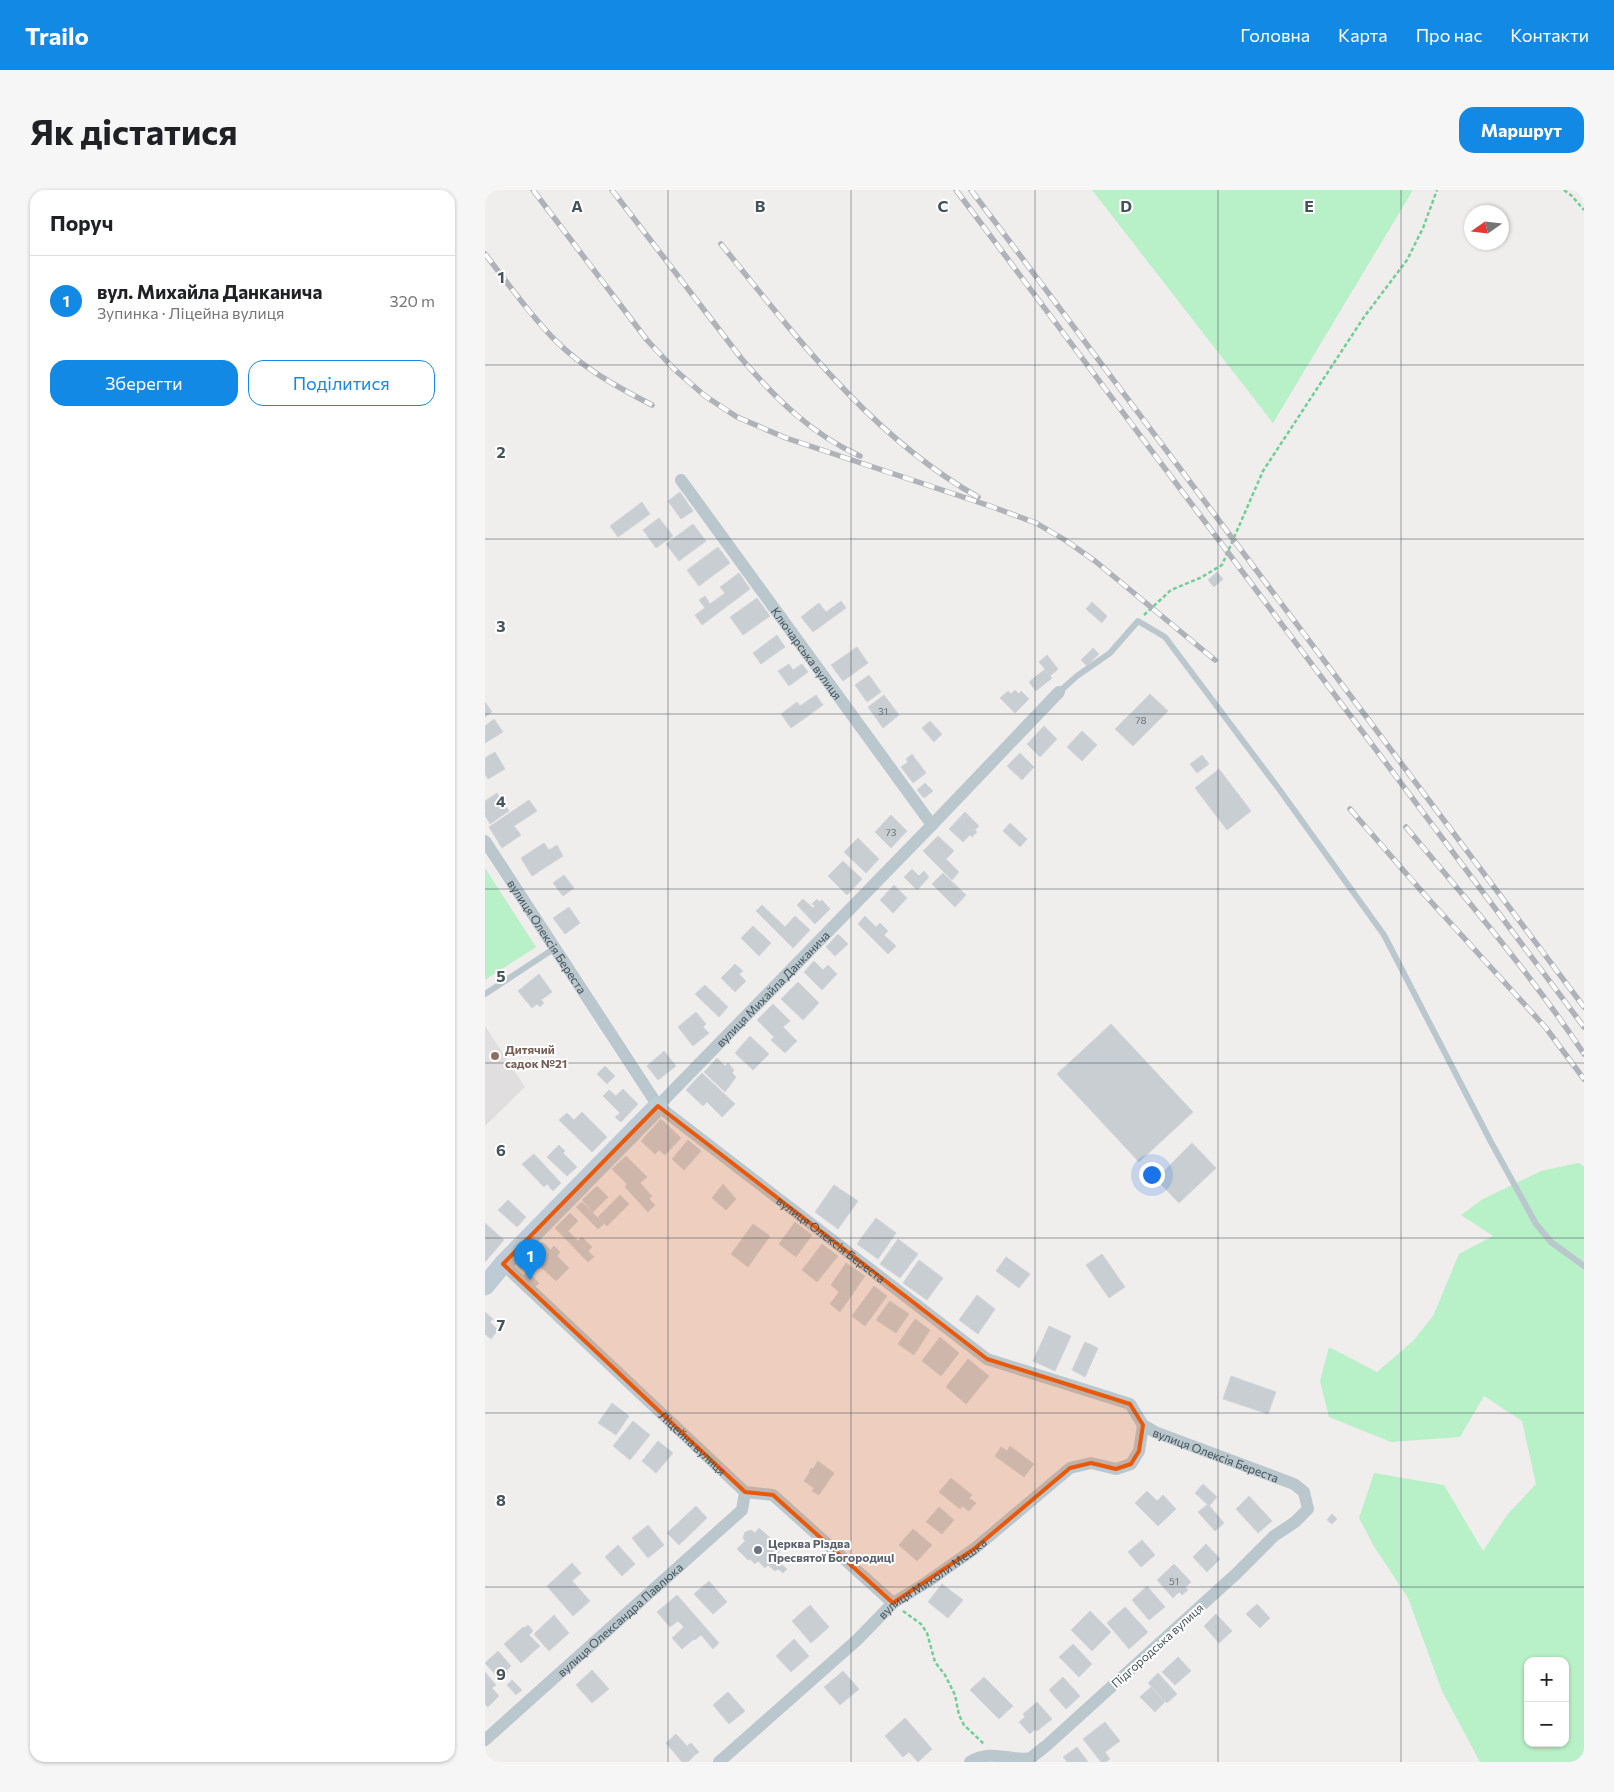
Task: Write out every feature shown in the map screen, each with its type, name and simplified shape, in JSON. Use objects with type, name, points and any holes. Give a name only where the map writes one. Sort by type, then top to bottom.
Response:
[{"type":"street","name":"Ключарська вулиця","points":[[681,480],[932,825]]},
{"type":"street","name":"вулиця Михайла Данканича","points":[[485,1286],[503,1264],[932,825],[1059,692]]},
{"type":"street","name":"вулиця Олексія Береста","points":[[485,841],[658,1106],[987,1359],[1130,1404],[1143,1425],[1155,1432],[1295,1484]]},
{"type":"street","name":"Ліцейна вулиця","points":[[503,1264],[745,1492]]},
{"type":"street","name":"вулиця Миколи Мешка","points":[[719,1762],[857,1640],[893,1604],[974,1549],[1070,1468],[1091,1462],[1116,1469],[1131,1464],[1139,1451],[1143,1425]]},
{"type":"street","name":"Підгородська вулиця","points":[[970,1762],[973,1760],[1029,1758],[1035,1754],[1236,1574],[1274,1536],[1295,1522],[1308,1509],[1303,1492],[1295,1484]]},
{"type":"street","points":[[745,1492],[773,1496],[893,1604]]},
{"type":"street","name":"вулиця Олександра Павлюка","points":[[485,1740],[742,1510],[745,1492]]},
{"type":"lane","points":[[1059,692],[1077,676],[1110,654],[1138,621],[1165,636],[1384,935],[1491,1142],[1536,1224],[1551,1242],[1584,1266]]},
{"type":"lane","points":[[485,994],[555,948]]},
{"type":"path","points":[[1138,621],[1171,590],[1207,575],[1222,565],[1263,470],[1364,317],[1407,260],[1423,228],[1437,190]]},
{"type":"path","points":[[1564,190],[1584,210]]},
{"type":"path","points":[[893,1604],[921,1624],[927,1633],[935,1662],[945,1675],[955,1695],[959,1715],[964,1725],[996,1759]]},
{"type":"highlighted area","points":[[658,1106],[987,1359],[1130,1404],[1143,1425],[1139,1451],[1131,1464],[1116,1469],[1091,1463],[1070,1468],[974,1549],[893,1603],[773,1495],[745,1492],[503,1264]]},
{"type":"shaded area","name":"Дитячий садок №21","points":[[485,1026],[525,1087],[485,1126]]},
{"type":"green space","points":[[1092,190],[1413,190],[1273,423]]},
{"type":"green space","points":[[485,868],[536,947],[485,980]]},
{"type":"green space","points":[[1578,1163],[1584,1166],[1584,1762],[1480,1762],[1442,1691],[1408,1598],[1375,1548],[1359,1518],[1374,1473],[1444,1485],[1483,1551],[1507,1515],[1536,1484],[1522,1421],[1484,1396],[1460,1437],[1391,1442],[1329,1417],[1320,1381],[1329,1347],[1377,1372],[1413,1341],[1433,1316],[1459,1254],[1493,1236],[1461,1215],[1483,1199],[1541,1171]]},
{"type":"building","points":[[680,492],[693,511],[681,519],[668,501]]},
{"type":"building","points":[[642,502],[650,514],[618,537],[610,526]]},
{"type":"building","points":[[659,518],[673,536],[656,548],[643,530]]},
{"type":"building","points":[[693,524],[706,541],[679,561],[666,544]]},
{"type":"building","points":[[718,547],[730,563],[699,586],[687,570]]},
{"type":"building","points":[[1217,572],[1223,579],[1214,587],[1208,580]]},
{"type":"building","points":[[739,573],[750,589],[702,625],[695,615],[705,608],[699,600],[705,596],[710,604],[725,593],[720,587]]},
{"type":"building","points":[[757,598],[770,616],[743,635],[730,617]]},
{"type":"building","points":[[841,601],[846,608],[813,632],[801,617],[819,603],[826,612]]},
{"type":"building","points":[[1092,602],[1107,616],[1102,623],[1086,609]]},
{"type":"building","points":[[777,635],[785,647],[761,664],[753,653]]},
{"type":"building","points":[[857,647],[868,663],[843,681],[831,665]]},
{"type":"building","points":[[1093,648],[1099,654],[1087,666],[1081,660]]},
{"type":"building","points":[[1047,655],[1058,669],[1050,676],[1052,678],[1036,691],[1029,682],[1045,669],[1039,662]]},
{"type":"building","points":[[789,664],[793,670],[802,664],[808,672],[789,686],[778,671]]},
{"type":"building","points":[[869,675],[881,692],[867,702],[855,685]]},
{"type":"building","points":[[1015,690],[1019,694],[1021,691],[1029,699],[1015,713],[1000,698],[1008,691],[1011,694]]},
{"type":"building","points":[[1150,694],[1168,711],[1133,746],[1115,729]]},
{"type":"building","points":[[816,695],[823,705],[791,728],[781,714],[797,702],[800,706]]},
{"type":"building","points":[[884,695],[899,715],[883,728],[868,707]]},
{"type":"building","points":[[485,702],[492,712],[485,717]]},
{"type":"building","points":[[494,719],[503,732],[485,743],[485,726]]},
{"type":"building","points":[[930,721],[942,734],[934,742],[922,728]]},
{"type":"building","points":[[1044,726],[1057,739],[1040,757],[1027,744]]},
{"type":"building","points":[[1082,731],[1097,745],[1082,761],[1067,747]]},
{"type":"building","points":[[495,752],[505,769],[488,779],[485,774],[485,758]]},
{"type":"building","points":[[1020,753],[1034,767],[1022,780],[1007,766]]},
{"type":"building","points":[[912,754],[926,773],[913,783],[901,767],[908,762],[906,759]]},
{"type":"building","points":[[1202,755],[1209,764],[1197,773],[1190,764]]},
{"type":"building","points":[[1219,769],[1251,811],[1227,830],[1195,788]]},
{"type":"building","points":[[925,783],[933,791],[924,798],[917,790]]},
{"type":"building","points":[[497,793],[509,811],[490,824],[485,815],[485,801]]},
{"type":"building","points":[[529,800],[537,811],[514,826],[521,835],[502,848],[489,827]]},
{"type":"building","points":[[965,812],[979,826],[975,830],[977,832],[972,837],[970,835],[963,842],[949,829]]},
{"type":"building","points":[[891,815],[907,831],[891,848],[875,832]]},
{"type":"building","points":[[1010,823],[1027,839],[1020,847],[1003,831]]},
{"type":"building","points":[[938,836],[954,851],[946,859],[959,872],[952,880],[923,851]]},
{"type":"building","points":[[858,838],[879,859],[866,873],[844,852]]},
{"type":"building","points":[[544,843],[549,850],[557,845],[563,856],[532,876],[521,858]]},
{"type":"building","points":[[843,861],[862,879],[847,895],[828,876]]},
{"type":"building","points":[[912,869],[919,876],[924,871],[929,877],[917,890],[904,877]]},
{"type":"building","points":[[943,873],[966,895],[955,907],[932,884]]},
{"type":"building","points":[[564,875],[574,888],[563,896],[553,883]]},
{"type":"building","points":[[894,885],[907,898],[893,913],[880,900]]},
{"type":"building","points":[[803,899],[813,908],[815,906],[812,904],[817,899],[819,902],[822,900],[830,909],[815,924],[797,905]]},
{"type":"building","points":[[762,905],[785,927],[795,916],[810,930],[793,948],[756,911]]},
{"type":"building","points":[[569,907],[580,923],[565,934],[553,918]]},
{"type":"building","points":[[865,916],[876,927],[880,923],[888,931],[884,935],[896,946],[888,954],[858,924]]},
{"type":"building","points":[[753,926],[771,943],[759,956],[741,938]]},
{"type":"building","points":[[838,934],[848,944],[835,956],[826,947]]},
{"type":"building","points":[[814,961],[823,970],[828,965],[837,974],[822,990],[804,972]]},
{"type":"building","points":[[735,964],[743,971],[739,974],[746,981],[735,992],[721,978]]},
{"type":"building","points":[[539,974],[552,992],[541,1000],[544,1003],[540,1007],[537,1004],[532,1008],[518,991]]},
{"type":"building","points":[[798,982],[819,1003],[803,1020],[781,999]]},
{"type":"building","points":[[705,985],[728,1007],[719,1017],[695,994]]},
{"type":"building","points":[[773,1004],[790,1021],[783,1027],[797,1041],[785,1053],[771,1040],[774,1037],[757,1020]]},
{"type":"building","points":[[696,1012],[706,1024],[703,1027],[709,1033],[693,1046],[678,1027]]},
{"type":"building","points":[[1111,1024],[1193,1112],[1139,1162],[1057,1074]]},
{"type":"building","points":[[750,1036],[769,1054],[753,1070],[735,1053]]},
{"type":"building","points":[[664,1051],[676,1066],[658,1080],[647,1066]]},
{"type":"building","points":[[717,1058],[725,1066],[728,1063],[734,1070],[732,1073],[736,1077],[725,1092],[704,1072]]},
{"type":"building","points":[[605,1066],[615,1076],[607,1084],[597,1074]]},
{"type":"building","points":[[702,1073],[735,1104],[722,1117],[707,1102],[703,1106],[686,1090]]},
{"type":"building","points":[[623,1089],[638,1104],[621,1122],[615,1117],[620,1113],[603,1096],[609,1090],[616,1096]]},
{"type":"building","points":[[582,1112],[607,1137],[592,1152],[559,1120],[567,1113],[574,1120]]},
{"type":"building","points":[[661,1119],[681,1138],[665,1155],[659,1150],[655,1154],[641,1141]]},
{"type":"building","points":[[688,1140],[701,1151],[684,1170],[672,1159]]},
{"type":"building","points":[[1192,1143],[1216,1168],[1179,1203],[1156,1179]]},
{"type":"building","points":[[559,1145],[565,1151],[563,1153],[577,1167],[567,1176],[547,1157]]},
{"type":"building","points":[[534,1154],[561,1183],[553,1191],[547,1184],[544,1187],[522,1164]]},
{"type":"building","points":[[626,1156],[647,1177],[640,1183],[652,1196],[649,1199],[655,1205],[648,1212],[625,1187],[627,1184],[612,1169]]},
{"type":"building","points":[[723,1184],[736,1199],[726,1210],[712,1198]]},
{"type":"building","points":[[834,1185],[858,1201],[838,1229],[815,1212]]},
{"type":"building","points":[[597,1186],[608,1197],[593,1212],[582,1200]]},
{"type":"building","points":[[620,1195],[629,1204],[607,1226],[598,1217]]},
{"type":"building","points":[[508,1200],[526,1217],[517,1227],[498,1210]]},
{"type":"building","points":[[582,1202],[604,1224],[598,1229],[576,1207]]},
{"type":"building","points":[[570,1213],[578,1221],[568,1231],[578,1241],[582,1237],[592,1247],[588,1251],[594,1257],[588,1262],[555,1228]]},
{"type":"building","points":[[876,1218],[896,1233],[878,1259],[857,1244]]},
{"type":"building","points":[[795,1222],[812,1235],[796,1257],[779,1244]]},
{"type":"building","points":[[485,1223],[504,1240],[485,1262]]},
{"type":"building","points":[[753,1224],[770,1236],[748,1267],[731,1254]]},
{"type":"building","points":[[898,1239],[918,1254],[900,1278],[880,1264]]},
{"type":"building","points":[[542,1242],[551,1250],[554,1246],[560,1252],[557,1256],[569,1268],[556,1281],[529,1256]]},
{"type":"building","points":[[822,1244],[838,1256],[817,1282],[802,1270]]},
{"type":"building","points":[[1102,1254],[1125,1287],[1109,1298],[1086,1265]]},
{"type":"building","points":[[1006,1257],[1030,1274],[1019,1288],[996,1271]]},
{"type":"building","points":[[919,1260],[943,1278],[927,1300],[903,1283]]},
{"type":"building","points":[[846,1263],[865,1276],[840,1312],[830,1304],[839,1292],[831,1285]]},
{"type":"building","points":[[527,1272],[539,1283],[534,1288],[522,1277]]},
{"type":"building","points":[[874,1286],[887,1296],[865,1326],[852,1316]]},
{"type":"building","points":[[977,1295],[995,1309],[978,1334],[959,1320]]},
{"type":"building","points":[[890,1301],[909,1314],[896,1333],[876,1320]]},
{"type":"building","points":[[485,1312],[493,1319],[490,1322],[498,1330],[491,1339],[485,1334]]},
{"type":"building","points":[[915,1319],[930,1330],[914,1355],[898,1344]]},
{"type":"building","points":[[1049,1326],[1071,1336],[1055,1371],[1033,1361]]},
{"type":"building","points":[[940,1337],[959,1353],[941,1376],[922,1361]]},
{"type":"building","points":[[1085,1342],[1098,1348],[1085,1377],[1072,1370]]},
{"type":"building","points":[[968,1359],[989,1376],[966,1404],[946,1387]]},
{"type":"building","points":[[1231,1376],[1276,1392],[1268,1414],[1223,1399]]},
{"type":"building","points":[[612,1403],[629,1416],[616,1435],[598,1423]]},
{"type":"building","points":[[633,1421],[650,1435],[630,1460],[613,1446]]},
{"type":"building","points":[[658,1441],[673,1453],[656,1473],[642,1461]]},
{"type":"building","points":[[1010,1446],[1034,1464],[1024,1477],[995,1456],[1001,1447],[1007,1451]]},
{"type":"building","points":[[818,1461],[834,1473],[819,1495],[812,1491],[814,1488],[804,1481],[811,1468],[813,1469]]},
{"type":"building","points":[[951,1478],[972,1495],[969,1498],[976,1503],[969,1511],[962,1506],[960,1509],[939,1492]]},
{"type":"building","points":[[1203,1484],[1217,1497],[1209,1506],[1195,1493]]},
{"type":"building","points":[[1147,1491],[1157,1501],[1163,1495],[1176,1509],[1158,1526],[1135,1503]]},
{"type":"building","points":[[1249,1496],[1272,1521],[1258,1533],[1236,1509]]},
{"type":"building","points":[[1208,1504],[1224,1523],[1215,1531],[1198,1512]]},
{"type":"building","points":[[696,1506],[707,1518],[679,1545],[667,1533]]},
{"type":"building","points":[[939,1507],[954,1520],[942,1534],[926,1522]]},
{"type":"building","points":[[1332,1514],[1337,1519],[1332,1524],[1327,1520]]},
{"type":"building","points":[[648,1525],[664,1545],[648,1558],[632,1538]]},
{"type":"building","name":"Церква Різдва Пресвятої Богородиці","points":[[759,1528],[775,1542],[772,1544],[780,1551],[777,1555],[784,1561],[781,1564],[787,1569],[783,1573],[778,1569],[775,1571],[768,1565],[765,1568],[758,1561],[755,1564],[737,1549],[745,1541],[743,1538],[745,1532],[751,1530],[755,1533]]},
{"type":"building","points":[[913,1529],[932,1545],[917,1561],[899,1545]]},
{"type":"building","points":[[1142,1540],[1155,1555],[1141,1567],[1128,1552]]},
{"type":"building","points":[[1206,1544],[1220,1559],[1207,1572],[1193,1557]]},
{"type":"building","points":[[618,1545],[635,1564],[622,1576],[605,1557]]},
{"type":"building","points":[[572,1563],[581,1573],[572,1581],[590,1601],[573,1616],[547,1586]]},
{"type":"building","points":[[1174,1564],[1191,1582],[1185,1587],[1188,1590],[1182,1595],[1179,1592],[1173,1598],[1157,1580]]},
{"type":"building","points":[[709,1581],[727,1602],[713,1614],[694,1594]]},
{"type":"building","points":[[942,1584],[963,1600],[948,1618],[928,1602]]},
{"type":"building","points":[[1147,1586],[1165,1607],[1149,1620],[1132,1600]]},
{"type":"building","points":[[677,1595],[719,1643],[713,1649],[701,1635],[682,1649],[672,1638],[684,1627],[678,1621],[670,1627],[657,1612]]},
{"type":"building","points":[[1257,1604],[1270,1618],[1260,1628],[1246,1614]]},
{"type":"building","points":[[810,1605],[829,1627],[811,1643],[792,1621]]},
{"type":"building","points":[[1125,1607],[1148,1632],[1129,1649],[1107,1623]]},
{"type":"building","points":[[1090,1611],[1111,1632],[1092,1651],[1071,1630]]},
{"type":"building","points":[[1216,1614],[1232,1631],[1219,1643],[1204,1626]]},
{"type":"building","points":[[554,1615],[569,1633],[549,1651],[534,1634]]},
{"type":"building","points":[[528,1625],[533,1631],[529,1635],[540,1646],[521,1663],[504,1644],[523,1627]]},
{"type":"building","points":[[794,1639],[809,1656],[791,1672],[776,1656]]},
{"type":"building","points":[[1073,1644],[1092,1664],[1079,1677],[1059,1657]]},
{"type":"building","points":[[498,1651],[511,1666],[500,1680],[485,1663]]},
{"type":"building","points":[[1178,1657],[1191,1671],[1175,1685],[1162,1672]]},
{"type":"building","points":[[592,1670],[609,1689],[592,1703],[576,1685]]},
{"type":"building","points":[[843,1671],[859,1689],[840,1705],[824,1687]]},
{"type":"building","points":[[485,1672],[496,1685],[492,1688],[499,1696],[488,1707],[485,1704]]},
{"type":"building","points":[[1158,1673],[1177,1694],[1167,1703],[1148,1683]]},
{"type":"building","points":[[984,1677],[1013,1706],[999,1719],[970,1690]]},
{"type":"building","points":[[1063,1677],[1080,1696],[1066,1709],[1049,1690]]},
{"type":"building","points":[[512,1680],[522,1690],[516,1695],[507,1685]]},
{"type":"building","points":[[1151,1687],[1165,1702],[1155,1712],[1140,1697]]},
{"type":"building","points":[[728,1692],[745,1711],[729,1724],[713,1705]]},
{"type":"building","points":[[1037,1702],[1052,1719],[1030,1734],[1019,1722],[1025,1717],[1023,1714]]},
{"type":"building","points":[[905,1718],[932,1749],[918,1762],[909,1752],[903,1757],[885,1736]]},
{"type":"building","points":[[1105,1722],[1120,1741],[1105,1752],[1110,1759],[1106,1762],[1101,1762],[1083,1739]]},
{"type":"building","points":[[676,1734],[695,1755],[688,1762],[682,1762],[666,1743]]},
{"type":"building","points":[[691,1743],[699,1752],[695,1755],[687,1746]]},
{"type":"building","points":[[1077,1747],[1088,1762],[1067,1762],[1063,1757]]},
{"type":"railway","points":[[533,190],[647,340],[674,369],[705,396],[737,417],[786,438],[1036,523],[1095,561],[1215,660]]},
{"type":"railway","points":[[612,190],[741,358],[767,387],[810,426],[842,447],[860,456]]},
{"type":"railway","points":[[956,190],[1584,1027]]},
{"type":"railway","points":[[971,190],[1584,1007]]},
{"type":"railway","points":[[721,244],[807,349],[870,415],[940,473],[978,497]]},
{"type":"railway","points":[[485,254],[537,320],[566,351],[601,376],[652,405]]},
{"type":"railway","points":[[1350,809],[1424,894],[1546,1028],[1584,1079]]},
{"type":"railway","points":[[1406,827],[1476,910],[1543,995],[1584,1054]]},
{"type":"place","name":"Дитячий садок №21","points":[[495,1056]]},
{"type":"place","name":"вул. Михайла Данканича","points":[[530,1280]]},
{"type":"place","name":"Церква Різдва Пресвятої Богородиці","points":[[758,1550]]}]
